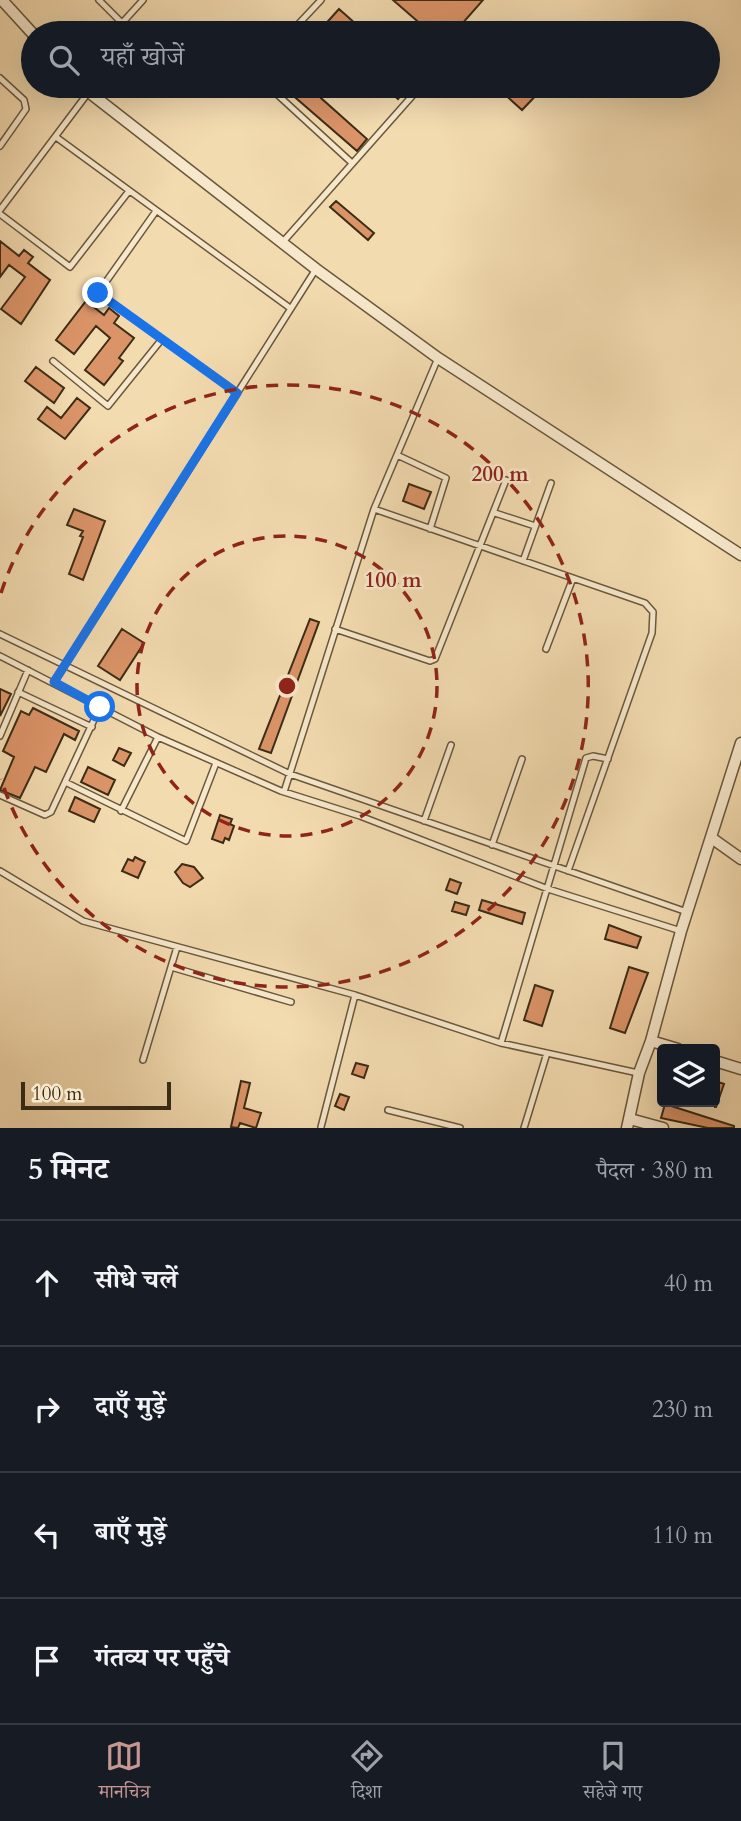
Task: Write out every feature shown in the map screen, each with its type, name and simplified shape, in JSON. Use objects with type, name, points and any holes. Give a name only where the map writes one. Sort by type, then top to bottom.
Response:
[{"type":"street","points":[[2,1],[21,21]]},
{"type":"street","points":[[96,98],[316,269],[438,358],[741,555]]},
{"type":"street","points":[[663,1128],[628,1123],[639,1073],[651,1041],[681,931],[713,839],[741,743]]},
{"type":"street","points":[[713,839],[741,859]]},
{"type":"street","points":[[651,1041],[661,1044]]},
{"type":"street","points":[[720,1063],[741,1069]]},
{"type":"lane","points":[[99,0],[120,21]]},
{"type":"lane","points":[[124,21],[143,0]]},
{"type":"lane","points":[[301,21],[321,0]]},
{"type":"lane","points":[[0,78],[21,97]]},
{"type":"lane","points":[[0,146],[26,109],[22,98]]},
{"type":"lane","points":[[79,98],[56,137],[0,212],[70,267],[129,191]]},
{"type":"lane","points":[[281,98],[352,163]]},
{"type":"lane","points":[[282,243],[410,98]]},
{"type":"lane","points":[[56,137],[290,308]]},
{"type":"lane","points":[[156,211],[98,293],[237,393]]},
{"type":"lane","points":[[54,682],[316,269]]},
{"type":"lane","points":[[53,361],[108,406],[162,339]]},
{"type":"lane","points":[[284,792],[374,509],[438,358]]},
{"type":"lane","points":[[397,455],[446,478],[430,529]]},
{"type":"lane","points":[[335,629],[429,661],[435,659],[482,547],[506,480]]},
{"type":"lane","points":[[523,561],[551,483]]},
{"type":"lane","points":[[374,509],[645,603],[653,612],[655,622],[568,871]]},
{"type":"lane","points":[[495,513],[535,526]]},
{"type":"lane","points":[[546,649],[573,578]]},
{"type":"lane","points":[[0,634],[290,774],[687,912]]},
{"type":"lane","points":[[0,656],[158,737],[284,792],[360,816],[548,889],[681,931]]},
{"type":"lane","points":[[0,736],[28,670]]},
{"type":"lane","points":[[18,692],[92,727]]},
{"type":"lane","points":[[0,794],[45,814],[51,812],[67,783],[100,707]]},
{"type":"lane","points":[[121,811],[158,737]]},
{"type":"lane","points":[[424,821],[451,745]]},
{"type":"lane","points":[[501,1043],[586,758],[593,756],[608,759]]},
{"type":"lane","points":[[492,845],[522,759]]},
{"type":"lane","points":[[67,783],[186,841],[216,763]]},
{"type":"lane","points":[[0,871],[83,922],[355,995],[501,1043],[639,1073]]},
{"type":"lane","points":[[144,1060],[177,947]]},
{"type":"lane","points":[[171,967],[291,1002]]},
{"type":"lane","points":[[321,1127],[355,995]]},
{"type":"lane","points":[[524,1128],[547,1053]]},
{"type":"lane","points":[[388,1110],[460,1128]]},
{"type":"building","points":[[393,0],[483,0],[465,21],[417,21]]},
{"type":"building","points":[[339,9],[352,21],[328,21]]},
{"type":"building","points":[[296,98],[321,98],[367,139],[357,151]]},
{"type":"building","points":[[509,98],[534,98],[522,110]]},
{"type":"building","points":[[336,201],[374,233],[368,240],[330,207]]},
{"type":"building","points":[[0,241],[19,256],[24,250],[33,257],[28,263],[50,280],[21,324],[1,309],[25,277],[9,265],[0,277]]},
{"type":"building","points":[[86,301],[104,315],[109,308],[119,316],[114,323],[134,338],[119,358],[123,361],[104,385],[85,370],[110,338],[96,326],[74,354],[56,340]]},
{"type":"building","points":[[36,367],[64,388],[54,403],[25,381]]},
{"type":"building","points":[[77,398],[90,408],[65,439],[38,419],[47,407],[61,418]]},
{"type":"building","points":[[409,484],[431,492],[424,509],[403,501]]},
{"type":"building","points":[[74,509],[105,521],[83,580],[69,574],[83,537],[80,536],[83,531],[67,525]]},
{"type":"building","points":[[310,619],[319,622],[271,753],[259,749]]},
{"type":"building","points":[[122,629],[144,643],[120,680],[98,666]]},
{"type":"building","points":[[0,689],[11,694],[0,716]]},
{"type":"building","points":[[33,708],[79,731],[75,740],[64,734],[46,772],[35,767],[20,798],[0,790],[14,757],[3,751],[21,711],[29,715]]},
{"type":"building","points":[[119,748],[131,753],[124,766],[113,760]]},
{"type":"building","points":[[88,767],[115,780],[108,795],[81,782]]},
{"type":"building","points":[[75,797],[100,809],[94,822],[69,811]]},
{"type":"building","points":[[220,815],[232,819],[230,824],[234,826],[229,840],[225,838],[223,843],[212,839]]},
{"type":"building","points":[[135,857],[145,862],[138,878],[122,871],[128,859],[133,861]]},
{"type":"building","points":[[182,864],[194,867],[203,878],[190,887],[183,883],[175,872]]},
{"type":"building","points":[[450,879],[461,883],[457,894],[446,890]]},
{"type":"building","points":[[482,900],[525,913],[522,924],[479,910]]},
{"type":"building","points":[[455,902],[469,906],[466,915],[452,911]]},
{"type":"building","points":[[609,925],[641,937],[637,948],[605,939]]},
{"type":"building","points":[[629,967],[648,973],[625,1033],[610,1028]]},
{"type":"building","points":[[535,985],[553,991],[542,1026],[524,1020]]},
{"type":"building","points":[[356,1063],[368,1066],[364,1078],[352,1074]]},
{"type":"building","points":[[241,1081],[250,1083],[244,1108],[261,1113],[256,1128],[240,1123],[238,1128],[231,1127]]},
{"type":"building","points":[[340,1094],[349,1097],[344,1110],[335,1106]]},
{"type":"building","points":[[664,1107],[674,1107],[734,1128],[708,1128],[661,1118]]},
{"type":"route","points":[[98,293],[237,393],[54,682],[100,707]]}]
